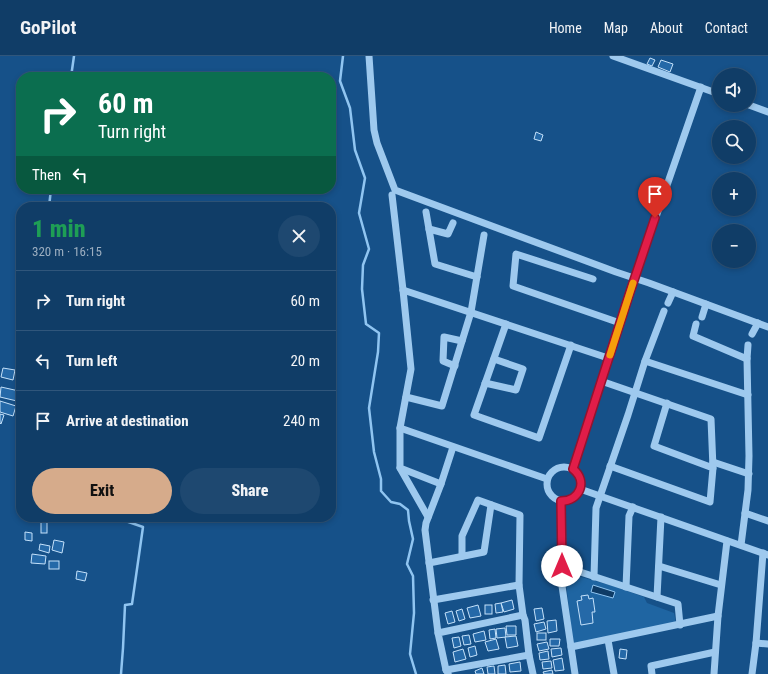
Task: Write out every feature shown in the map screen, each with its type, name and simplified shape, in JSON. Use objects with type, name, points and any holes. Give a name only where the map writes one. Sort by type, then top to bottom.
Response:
[{"type":"street","points":[[369,56],[374,130],[377,143],[395,190],[519,240],[599,266],[768,326]]},
{"type":"street","points":[[613,56],[712,91]]},
{"type":"street","points":[[573,469],[608,358],[701,87]]},
{"type":"street","points":[[756,108],[768,112]]},
{"type":"street","points":[[392,195],[411,369],[400,428],[400,468],[428,517]]},
{"type":"street","points":[[426,212],[435,264],[477,277]]},
{"type":"street","points":[[429,229],[448,234],[453,223]]},
{"type":"street","points":[[406,397],[442,406],[471,312],[484,235]]},
{"type":"street","points":[[599,266],[594,276],[516,254],[513,286],[620,323]]},
{"type":"street","points":[[403,290],[608,358]]},
{"type":"street","points":[[668,303],[673,292]]},
{"type":"street","points":[[702,317],[706,304]]},
{"type":"street","points":[[594,577],[596,508],[645,361],[664,312]]},
{"type":"street","points":[[752,334],[758,323]]},
{"type":"street","points":[[506,324],[474,415],[539,438],[571,345]]},
{"type":"street","points":[[696,324],[692,336],[747,359]]},
{"type":"street","points":[[454,366],[443,361],[444,337],[462,341]]},
{"type":"street","points":[[741,546],[750,456],[747,359],[748,345]]},
{"type":"street","points":[[485,383],[516,390],[523,369],[494,359]]},
{"type":"street","points":[[645,361],[748,394]]},
{"type":"street","points":[[601,381],[711,419],[713,465],[710,502],[610,466]]},
{"type":"street","points":[[667,403],[654,446],[713,465],[749,474]]},
{"type":"street","points":[[400,428],[547,479]]},
{"type":"street","points":[[453,447],[428,517],[425,530],[438,633],[447,672],[529,655]]},
{"type":"street","points":[[566,467],[573,469],[578,474],[580,479],[580,488],[575,497],[561,501],[552,497],[546,484],[549,474],[556,468],[566,467]]},
{"type":"street","points":[[400,468],[440,484]]},
{"type":"street","points":[[580,488],[766,554],[752,674]]},
{"type":"street","points":[[462,556],[462,536],[478,500],[520,515],[519,585],[533,674]]},
{"type":"street","points":[[561,501],[562,586],[575,674]]},
{"type":"street","points":[[429,563],[484,552],[491,505]]},
{"type":"street","points":[[626,587],[629,516],[633,507]]},
{"type":"street","points":[[745,513],[768,520]]},
{"type":"street","points":[[657,597],[661,517]]},
{"type":"street","points":[[714,674],[721,585],[727,541]]},
{"type":"street","points":[[562,566],[678,604],[680,624]]},
{"type":"street","points":[[659,566],[721,585]]},
{"type":"street","points":[[433,600],[519,585]]},
{"type":"street","points":[[438,633],[523,615]]},
{"type":"street","points":[[571,647],[718,616]]},
{"type":"street","points":[[608,640],[614,674]]},
{"type":"street","points":[[756,643],[768,644]]},
{"type":"street","points":[[652,674],[651,666],[715,652]]},
{"type":"shaded area","points":[[567,573],[613,586],[644,597],[647,603],[674,613],[676,623],[573,644],[566,582]]},
{"type":"shaded area","points":[[593,585],[615,592],[613,598],[591,592]]},
{"type":"building","points":[[650,58],[655,60],[652,66],[647,64]]},
{"type":"building","points":[[661,60],[673,64],[670,72],[658,67]]},
{"type":"building","points":[[536,132],[543,135],[541,141],[534,139]]},
{"type":"building","points":[[3,368],[15,370],[13,380],[1,377]]},
{"type":"building","points":[[1,387],[16,390],[16,401],[0,397]]},
{"type":"building","points":[[0,401],[16,406],[13,416],[0,412]]},
{"type":"building","points":[[0,414],[4,415],[1,424],[0,423]]},
{"type":"building","points":[[41,522],[47,522],[47,533],[41,533]]},
{"type":"building","points":[[25,532],[32,533],[32,541],[25,540]]},
{"type":"building","points":[[54,540],[64,542],[62,553],[52,550]]},
{"type":"building","points":[[40,544],[50,546],[49,553],[39,550]]},
{"type":"building","points":[[32,554],[46,556],[45,564],[31,563]]},
{"type":"building","points":[[49,561],[59,561],[59,569],[49,569]]},
{"type":"building","points":[[77,571],[87,573],[85,581],[76,579]]},
{"type":"building","points":[[588,595],[589,599],[593,598],[595,612],[592,612],[593,623],[581,625],[577,601],[582,600],[581,596]]},
{"type":"building","points":[[512,600],[514,609],[504,612],[501,603]]},
{"type":"building","points":[[501,603],[503,612],[496,613],[495,604]]},
{"type":"building","points":[[478,605],[481,616],[470,618],[467,608]]},
{"type":"building","points":[[485,605],[492,605],[492,614],[485,614]]},
{"type":"building","points":[[542,608],[544,619],[536,621],[534,609]]},
{"type":"building","points":[[462,609],[465,619],[459,621],[456,611]]},
{"type":"building","points":[[452,611],[455,622],[448,624],[445,613]]},
{"type":"building","points":[[556,620],[557,631],[548,633],[547,621]]},
{"type":"building","points":[[544,622],[546,629],[536,632],[534,624]]},
{"type":"building","points":[[506,626],[516,626],[516,635],[507,635]]},
{"type":"building","points":[[505,628],[506,637],[497,638],[496,629]]},
{"type":"building","points":[[495,629],[496,638],[490,639],[489,630]]},
{"type":"building","points":[[484,631],[486,640],[475,642],[473,634]]},
{"type":"building","points":[[537,633],[546,633],[546,640],[537,640]]},
{"type":"building","points":[[469,635],[471,644],[464,645],[462,636]]},
{"type":"building","points":[[516,636],[518,646],[507,648],[505,637]]},
{"type":"building","points":[[459,637],[461,646],[454,648],[452,638]]},
{"type":"building","points":[[496,639],[499,649],[488,651],[485,642]]},
{"type":"building","points":[[550,639],[560,639],[559,646],[550,646]]},
{"type":"building","points":[[547,642],[549,649],[539,651],[537,644]]},
{"type":"building","points":[[475,646],[477,655],[470,657],[468,648]]},
{"type":"building","points":[[561,648],[562,655],[552,657],[551,649]]},
{"type":"building","points":[[463,649],[466,659],[455,662],[453,652]]},
{"type":"building","points":[[620,649],[627,650],[626,659],[619,658]]},
{"type":"building","points":[[548,651],[549,659],[540,660],[539,653]]},
{"type":"building","points":[[562,658],[564,670],[555,671],[553,660]]},
{"type":"building","points":[[551,661],[552,668],[543,669],[542,662]]},
{"type":"building","points":[[520,662],[521,671],[510,672],[509,664]]},
{"type":"building","points":[[505,665],[506,674],[498,674],[498,666]]},
{"type":"building","points":[[494,666],[495,674],[488,674],[487,667]]},
{"type":"building","points":[[482,668],[484,674],[476,674],[475,671]]},
{"type":"building","points":[[552,670],[553,674],[544,674],[543,672]]},
{"type":"waterway","points":[[72,72],[74,56]]},
{"type":"waterway","points":[[343,56],[340,81],[350,108],[355,150],[365,178],[359,213],[369,249],[363,265],[362,289],[366,324],[379,333],[378,352],[369,408],[374,452],[381,479],[381,491],[391,502],[400,504],[408,510],[413,539],[407,564],[413,576],[414,613],[410,654],[416,674]]},
{"type":"waterway","points":[[50,194],[50,202]]},
{"type":"waterway","points":[[121,674],[125,605],[132,604],[143,527],[128,522]]},
{"type":"slow traffic","points":[[610,355],[633,283]]},
{"type":"route","points":[[562,566],[561,501],[566,501],[575,497],[580,488],[580,479],[578,474],[573,469],[655,218]]}]
